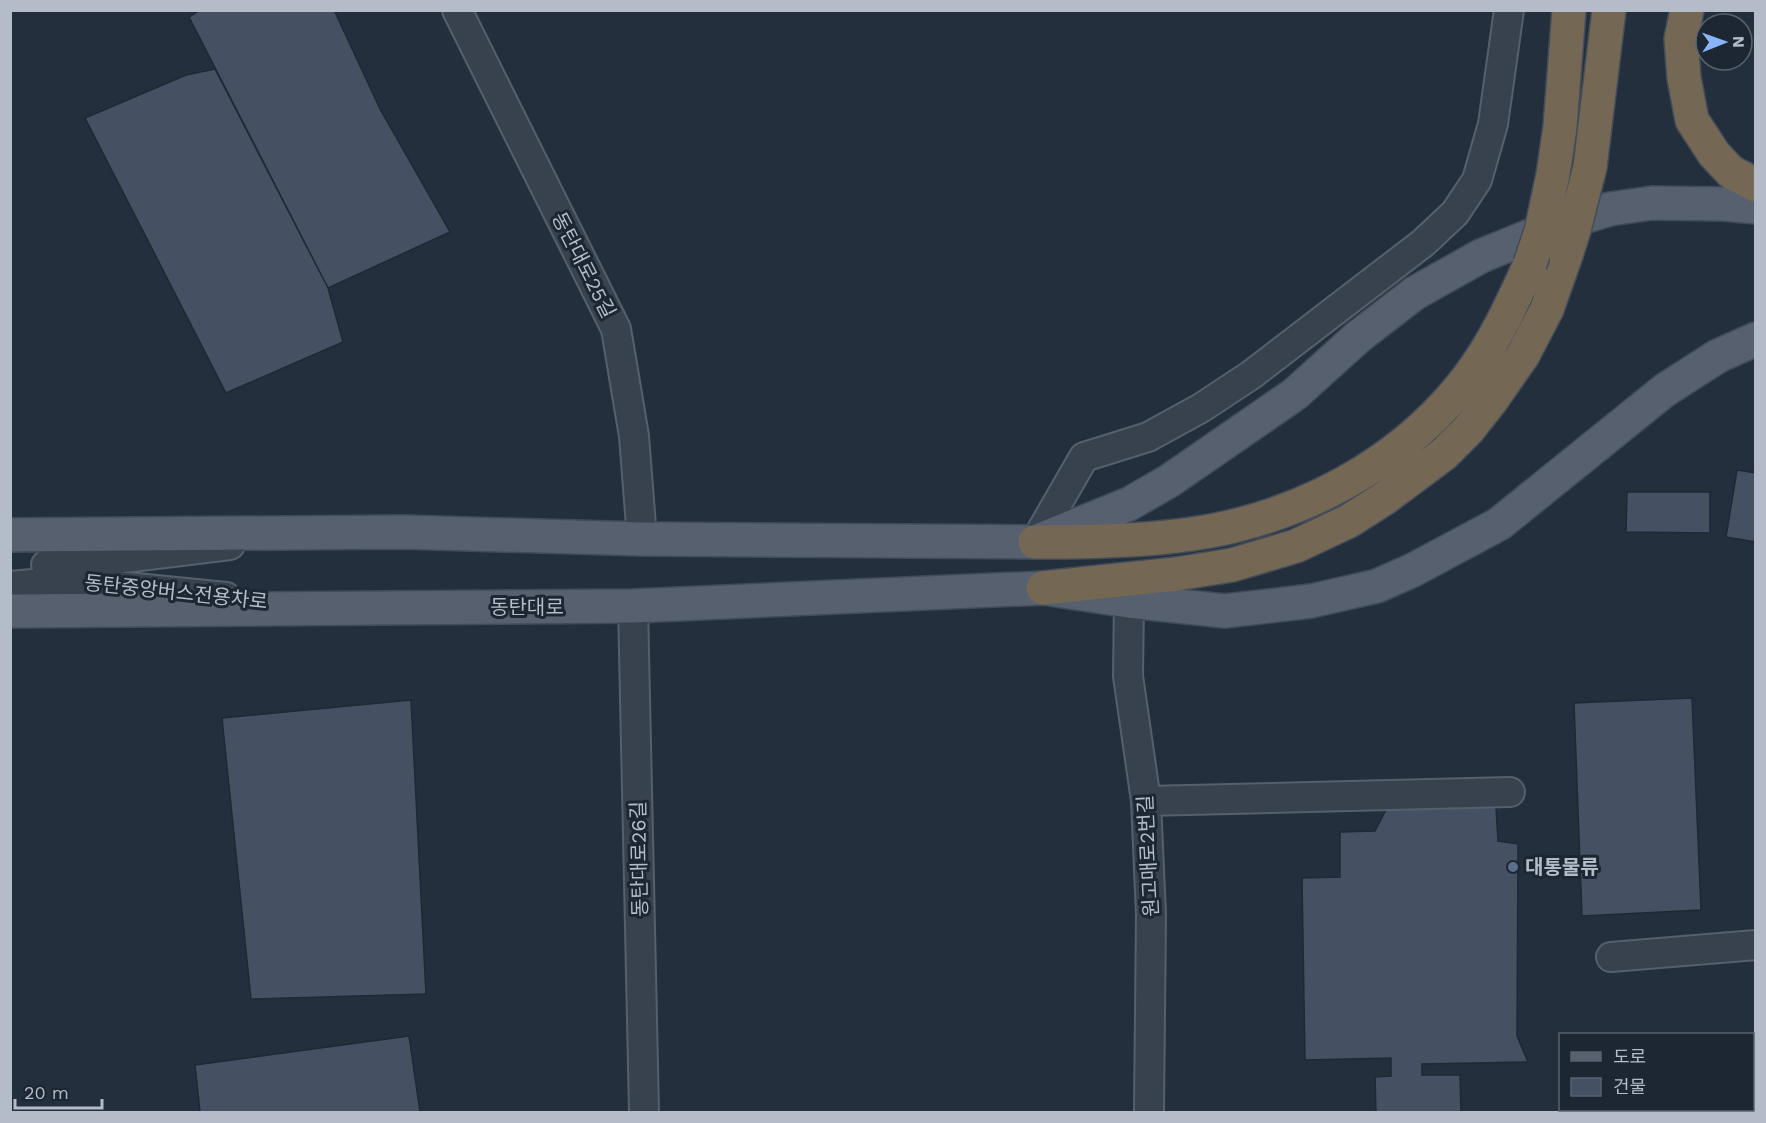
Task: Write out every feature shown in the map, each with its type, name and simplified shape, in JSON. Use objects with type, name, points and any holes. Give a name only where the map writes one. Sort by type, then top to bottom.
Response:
[{"type":"highway","points":[[1035,542],[1134,539],[1238,525],[1315,497],[1360,475],[1419,431],[1468,378],[1507,316],[1542,231],[1560,127],[1569,10]]},
{"type":"highway","points":[[1043,588],[1153,577],[1232,565],[1296,546],[1367,510],[1444,454],[1468,430],[1523,355],[1542,318],[1566,255],[1590,167],[1610,10]]},
{"type":"highway","points":[[1687,10],[1682,39],[1684,78],[1692,120],[1714,154],[1731,172],[1755,185]]},
{"type":"main road","points":[[10,535],[403,532],[642,539],[1035,542],[1129,504],[1169,481],[1295,394],[1358,337],[1415,293],[1481,256],[1557,225],[1610,209],[1652,203],[1755,207]]},
{"type":"main road","name":"동탄대로","points":[[10,611],[633,606],[1043,588],[1130,602],[1225,611],[1311,601],[1377,586],[1413,570],[1499,524],[1665,390],[1718,357],[1755,339]]},
{"type":"street","name":"동탄대로25길","points":[[457,10],[616,329],[634,436],[642,539]]},
{"type":"street","points":[[1035,542],[1084,458],[1148,437],[1201,408],[1251,375],[1424,243],[1455,213],[1477,180],[1493,124],[1509,10]]},
{"type":"street","points":[[10,566],[83,563],[336,533]]},
{"type":"street","name":"동탄중앙버스전용차로","points":[[10,586],[66,581],[341,608]]},
{"type":"street","name":"원고매로2번길","points":[[1130,602],[1128,676],[1146,801],[1151,915],[1149,1113]]},
{"type":"street","name":"동탄대로26길","points":[[633,606],[644,1113]]},
{"type":"street","points":[[1146,801],[1510,792]]},
{"type":"street","points":[[1611,957],[1755,945]]},
{"type":"building","points":[[200,10],[334,10],[380,109],[450,232],[328,288],[189,17]]},
{"type":"building","points":[[215,69],[328,288],[343,342],[226,393],[85,118],[186,75]]},
{"type":"building","points":[[1737,470],[1756,473],[1756,542],[1726,537]]},
{"type":"building","points":[[1627,492],[1710,492],[1710,533],[1626,532]]},
{"type":"building","points":[[1692,698],[1701,910],[1582,916],[1574,703]]},
{"type":"building","points":[[411,700],[426,994],[251,999],[222,718]]},
{"type":"building","points":[[1496,807],[1498,841],[1518,844],[1517,1036],[1528,1062],[1422,1064],[1422,1075],[1460,1075],[1461,1112],[1376,1112],[1375,1077],[1391,1076],[1391,1058],[1305,1060],[1302,878],[1340,877],[1340,832],[1375,831],[1387,808]]},
{"type":"building","points":[[409,1036],[420,1112],[200,1112],[195,1065]]},
{"type":"place","name":"대통물류","points":[[1513,867]]}]
